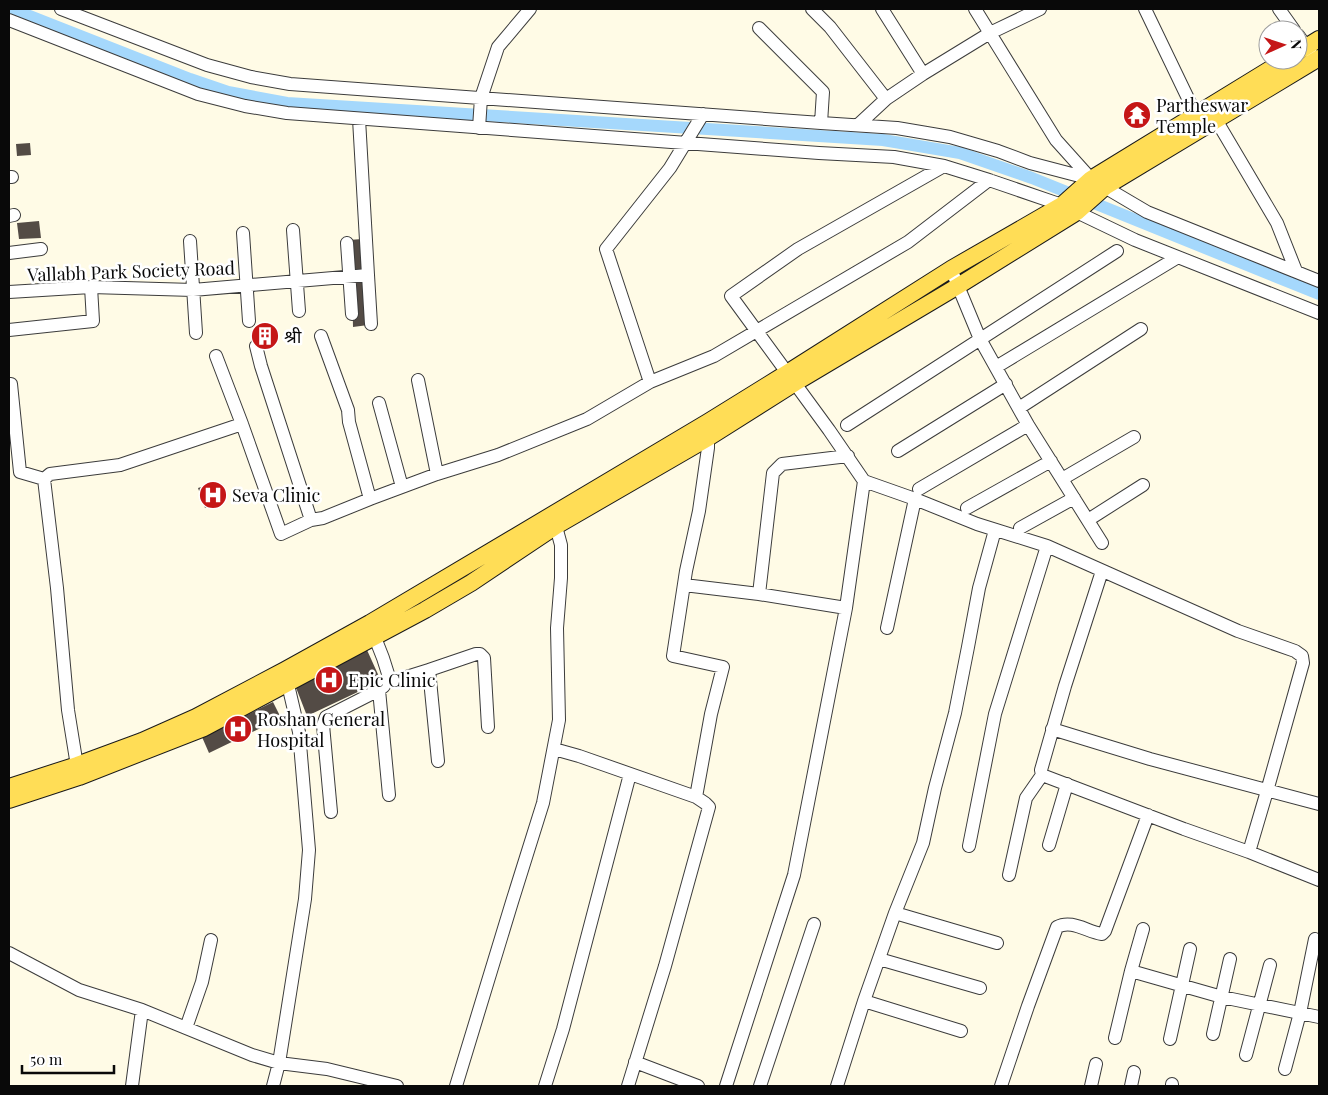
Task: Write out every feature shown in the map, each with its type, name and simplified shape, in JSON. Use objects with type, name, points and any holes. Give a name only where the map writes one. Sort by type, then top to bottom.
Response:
[{"type":"main road","points":[[791,378],[958,286],[1070,209],[1094,187],[1309,48]]},
{"type":"main road","points":[[1207,114],[1271,70]]},
{"type":"main road","points":[[9,800],[286,677],[372,630],[708,430],[791,378],[951,269],[1070,209]]},
{"type":"main road","points":[[9,787],[78,771]]},
{"type":"street","points":[[61,9],[207,65],[251,77],[290,84],[897,128],[950,137],[998,151],[1094,187],[1147,212],[1319,281]]},
{"type":"street","points":[[479,127],[481,99],[498,47],[530,9]]},
{"type":"street","points":[[812,9],[830,27],[886,99]]},
{"type":"street","points":[[882,9],[923,74]]},
{"type":"street","points":[[975,9],[1056,140],[1094,187]]},
{"type":"street","points":[[858,125],[886,99],[923,74],[990,33],[1040,9]]},
{"type":"street","points":[[1145,9],[1207,114],[1277,223],[1296,272]]},
{"type":"street","points":[[1280,9],[1287,20]]},
{"type":"street","points":[[9,20],[198,94],[245,106],[287,113],[894,157],[944,166],[1070,209],[1135,240],[1319,313]]},
{"type":"street","points":[[760,28],[823,92],[821,123]]},
{"type":"street","points":[[650,382],[606,249],[670,168],[703,114]]},
{"type":"street","points":[[359,118],[371,324]]},
{"type":"street","points":[[726,1086],[794,875],[846,608],[864,481],[848,456],[731,296],[798,249],[944,166]]},
{"type":"street","points":[[216,356],[281,534],[311,520],[323,518],[370,498],[498,455],[586,419],[650,382],[714,356],[908,242],[989,180]]},
{"type":"street","points":[[293,230],[299,311]]},
{"type":"street","points":[[243,233],[249,321]]},
{"type":"street","points":[[190,241],[196,333]]},
{"type":"street","points":[[347,243],[352,314]]},
{"type":"street","points":[[9,253],[41,249]]},
{"type":"street","points":[[847,425],[1117,251]]},
{"type":"street","points":[[996,367],[1178,257]]},
{"type":"street","points":[[951,269],[980,339],[1028,425],[1102,543]]},
{"type":"street","name":"Vallabh Park Society Road","points":[[9,292],[91,287],[193,290],[368,275]]},
{"type":"street","points":[[9,330],[93,321],[91,287]]},
{"type":"street","points":[[1019,408],[1140,329]]},
{"type":"street","points":[[321,336],[348,410],[349,422],[370,498]]},
{"type":"street","points":[[256,346],[311,520]]},
{"type":"street","points":[[418,380],[437,474]]},
{"type":"street","points":[[9,384],[11,384],[20,472],[44,479]]},
{"type":"street","points":[[898,451],[1006,384]]},
{"type":"street","points":[[379,402],[402,487]]},
{"type":"street","points":[[44,479],[50,474],[120,465],[242,424]]},
{"type":"street","points":[[886,628],[917,494],[1028,425]]},
{"type":"street","points":[[696,798],[711,714],[724,668],[673,656],[684,585],[699,511],[708,448],[708,430]]},
{"type":"street","points":[[1062,479],[1134,437]]},
{"type":"street","points":[[759,594],[773,473],[782,464],[848,456]]},
{"type":"street","points":[[967,508],[1051,461]]},
{"type":"street","points":[[44,479],[57,588],[68,710],[78,771]]},
{"type":"street","points":[[864,481],[917,494],[977,524],[1047,546],[1238,631],[1295,651],[1302,656],[1303,663],[1249,852]]},
{"type":"street","points":[[1088,520],[1143,485]]},
{"type":"street","points":[[1020,528],[1074,498]]},
{"type":"street","points":[[456,1086],[543,803],[554,749],[559,720],[557,628],[561,570],[561,545],[555,520]]},
{"type":"street","points":[[837,1086],[864,1001],[923,843],[935,788],[955,714],[978,588],[995,530]]},
{"type":"street","points":[[969,846],[995,714],[1047,546]]},
{"type":"street","points":[[1009,875],[1026,798],[1042,775],[1041,770],[1052,729],[1102,570]]},
{"type":"street","points":[[684,585],[759,594],[846,608]]},
{"type":"street","points":[[331,812],[323,725],[326,717],[379,690],[386,684],[389,677],[372,630]]},
{"type":"street","points":[[389,677],[396,680],[480,654],[484,658],[488,728]]},
{"type":"street","points":[[429,670],[438,761]]},
{"type":"street","points":[[273,1086],[279,1063],[305,899],[310,850],[299,732],[286,677]]},
{"type":"street","points":[[379,690],[389,795]]},
{"type":"street","points":[[1052,729],[1150,759],[1319,804]]},
{"type":"street","points":[[554,749],[579,756],[696,798],[705,802],[709,807],[665,966],[628,1086]]},
{"type":"street","points":[[545,1086],[563,1029],[630,774]]},
{"type":"street","points":[[1042,775],[1319,880]]},
{"type":"street","points":[[1050,845],[1067,784]]},
{"type":"street","points":[[1001,1086],[1057,927],[1062,924],[1068,924],[1096,934],[1102,934],[1105,931],[1148,815]]},
{"type":"street","points":[[896,913],[997,943]]},
{"type":"street","points":[[760,1086],[814,924]]},
{"type":"street","points":[[1114,1038],[1130,971],[1143,929]]},
{"type":"street","points":[[1285,1069],[1300,1013],[1315,939]]},
{"type":"street","points":[[186,1028],[202,982],[211,940]]},
{"type":"street","points":[[1170,1039],[1190,949]]},
{"type":"street","points":[[9,953],[79,990],[142,1010],[252,1055],[279,1063],[327,1070],[397,1086]]},
{"type":"street","points":[[879,959],[980,988]]},
{"type":"street","points":[[1213,1034],[1230,959]]},
{"type":"street","points":[[1246,1054],[1270,965]]},
{"type":"street","points":[[1130,971],[1222,996],[1319,1017]]},
{"type":"street","points":[[864,1001],[961,1030]]},
{"type":"street","points":[[132,1086],[142,1010]]},
{"type":"street","points":[[635,1062],[698,1086]]},
{"type":"street","points":[[1091,1086],[1096,1064]]},
{"type":"street","points":[[1131,1086],[1134,1072]]},
{"type":"building","points":[[30,143],[31,155],[17,156],[16,144]]},
{"type":"building","points":[[39,221],[41,238],[19,239],[17,223]]},
{"type":"building","points":[[362,239],[363,271],[351,272],[349,240]]},
{"type":"building","points":[[364,281],[368,325],[353,327],[352,283]]},
{"type":"building","name":"श्री","points":[[277,329],[278,339],[252,344],[251,333]]},
{"type":"building","points":[[214,483],[220,503],[205,508],[198,488]]},
{"type":"building","points":[[367,650],[381,681],[307,716],[295,685]]},
{"type":"building","points":[[273,702],[281,718],[209,753],[202,737]]},
{"type":"waterway","points":[[12,9],[228,92],[287,103],[883,140],[960,153],[1032,178],[1319,294]]},
{"type":"place","name":"Partheswar Temple","points":[[1137,115]]},
{"type":"place","name":"श्री","points":[[265,336]]},
{"type":"place","name":"Seva Clinic","points":[[213,495]]},
{"type":"place","name":"Epic Clinic","points":[[329,680]]},
{"type":"place","name":"Roshan General Hospital","points":[[238,729]]}]
